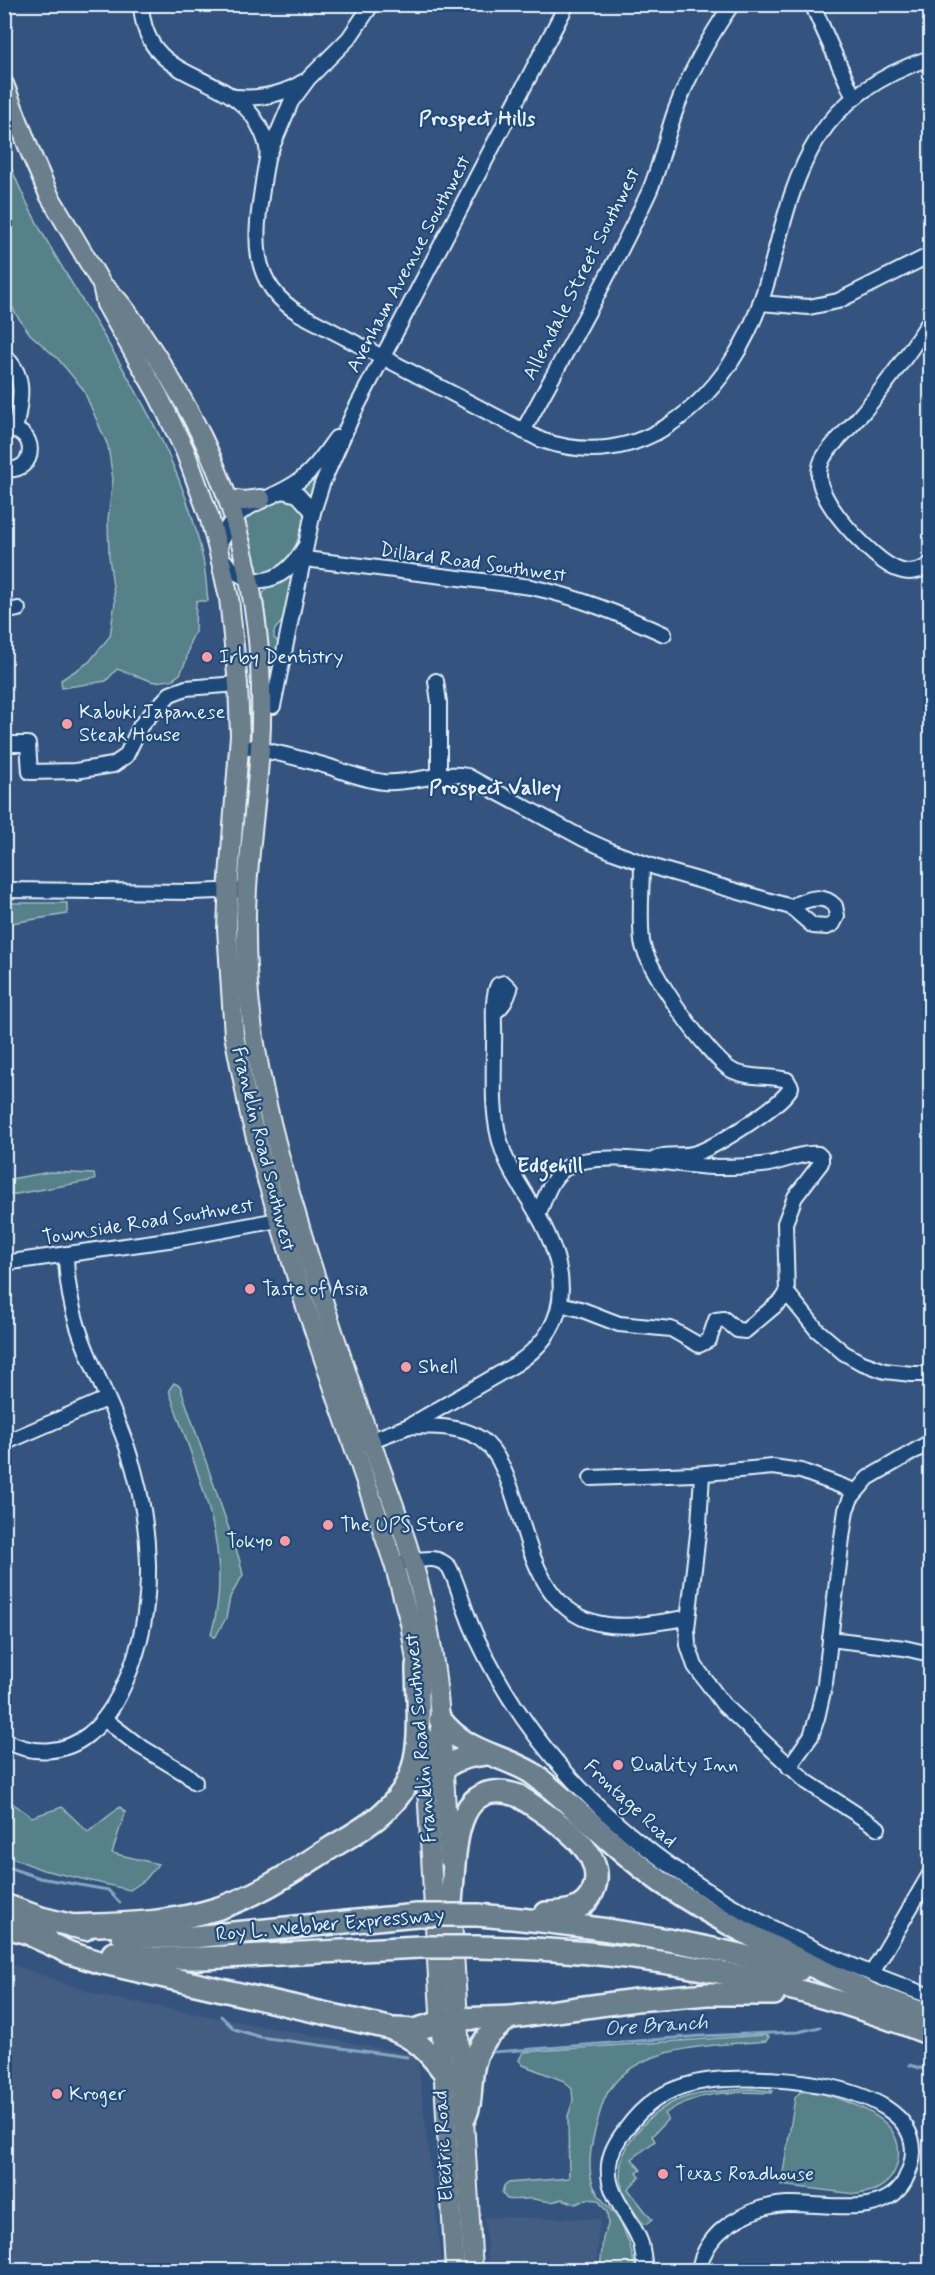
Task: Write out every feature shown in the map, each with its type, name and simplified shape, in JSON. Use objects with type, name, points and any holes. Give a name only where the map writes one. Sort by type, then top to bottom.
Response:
[{"type":"highway","points":[[71,1926],[154,1921],[216,1909],[264,1888],[369,1825],[386,1812],[396,1800],[412,1773],[417,1744],[417,1666]]},
{"type":"highway","points":[[440,1719],[455,1736],[486,1754],[518,1764],[532,1773],[634,1862],[687,1899],[745,1932],[869,1983],[930,2016]]},
{"type":"highway","points":[[427,1788],[443,1768],[461,1758],[486,1754]]},
{"type":"highway","points":[[451,1902],[459,1830],[467,1807],[479,1796],[507,1792],[519,1796],[580,1842],[587,1850],[596,1871],[593,1890],[588,1899],[578,1908],[522,1918]]},
{"type":"highway","name":"Roy L. Webber Expressway","points":[[4,1905],[71,1926],[132,1936],[192,1937],[417,1915],[522,1918],[635,1934],[721,1950],[815,1975],[869,1983]]},
{"type":"highway","name":"Roy L. Webber Expressway","points":[[4,1926],[78,1947],[153,1958],[204,1958],[420,1947],[522,1948],[649,1960],[765,1983],[845,2004]]},
{"type":"highway","points":[[33,1936],[70,1953],[99,1962],[389,2028],[414,2030],[450,2020],[510,2017],[636,2000],[708,1994],[782,1994],[845,2004],[930,2034]]},
{"type":"highway","points":[[465,2117],[470,2107],[472,2063],[478,2049],[494,2029],[510,2017]]},
{"type":"highway","points":[[389,2028],[414,2039],[444,2072]]},
{"type":"main road","name":"Franklin Road Southwest","points":[[4,84],[49,195],[102,285],[122,304],[182,397],[204,438],[231,508],[249,580],[259,651],[260,749],[247,891],[247,955],[254,1038],[288,1218]]},
{"type":"main road","name":"Franklin Road Southwest","points":[[102,285],[106,304],[158,395],[185,451],[209,516],[229,598],[238,684],[239,746],[228,891],[229,981],[234,1035],[250,1115],[288,1218],[362,1443],[431,1639],[440,1719],[451,1902],[450,2020]]},
{"type":"main road","points":[[231,508],[261,500]]},
{"type":"main road","name":"Franklin Road Southwest","points":[[403,1563],[417,1666],[450,2020]]},
{"type":"main road","name":"Electric Road","points":[[450,2020],[444,2072],[455,2271]]},
{"type":"main road","name":"Electric Road","points":[[450,2020],[465,2117],[473,2271]]},
{"type":"street","points":[[141,4],[144,30],[158,53],[177,67],[236,98],[247,108],[260,127],[269,155]]},
{"type":"street","points":[[372,4],[350,38],[308,79],[286,111],[269,155],[265,173],[257,248],[264,278],[275,294],[289,307],[382,357],[524,431],[557,445],[591,450],[612,448],[645,439],[683,416],[712,388],[736,356],[760,303],[778,236],[800,173],[819,136],[854,98],[891,73],[930,58]]},
{"type":"street","name":"Avenham Avenue Southwest","points":[[273,706],[313,512],[322,484],[353,414],[382,357],[567,4]]},
{"type":"street","name":"Allendale Street Southwest","points":[[524,431],[649,190],[689,78],[732,4]]},
{"type":"street","points":[[812,4],[854,98]]},
{"type":"street","points":[[236,98],[258,98],[280,93],[308,79]]},
{"type":"street","points":[[760,303],[809,307],[838,301],[930,255]]},
{"type":"street","points":[[930,321],[874,399],[826,454],[819,477],[824,492],[837,514],[851,531],[889,567],[911,572],[921,570],[930,564]]},
{"type":"street","points":[[4,356],[15,368],[21,387],[10,430],[24,435],[30,451],[29,458],[22,466],[16,469],[4,469]]},
{"type":"street","name":"Avenham Avenue Southwest","points":[[261,500],[303,478],[314,467],[353,414]]},
{"type":"street","points":[[282,491],[298,495],[313,512]]},
{"type":"street","points":[[231,508],[219,553],[234,571],[249,580]]},
{"type":"street","name":"Avenham Avenue Southwest","points":[[249,580],[261,581],[282,574],[299,557],[309,538]]},
{"type":"street","name":"Dillard Road Southwest","points":[[305,559],[551,591],[581,599],[664,634]]},
{"type":"street","points":[[436,681],[439,702],[439,775]]},
{"type":"street","points":[[4,744],[28,744],[30,772],[75,771],[113,765],[126,756],[141,725],[170,694],[186,688],[238,684]]},
{"type":"street","points":[[239,746],[260,749],[384,782],[455,774],[478,780],[584,839],[642,863],[791,907]]},
{"type":"street","points":[[642,863],[642,942],[650,965],[670,996],[702,1040],[724,1065],[742,1074],[787,1080],[791,1088],[777,1102],[711,1146],[693,1154],[668,1155],[650,1161]]},
{"type":"street","points":[[4,891],[247,891]]},
{"type":"street","points":[[362,1443],[409,1426],[528,1357],[550,1331],[557,1316],[561,1283],[559,1269],[547,1232],[509,1167],[497,1128],[495,1012]]},
{"type":"street","points":[[538,1215],[552,1182],[569,1166],[584,1161],[614,1159],[682,1165],[749,1167],[814,1153],[818,1154],[822,1160],[795,1197],[785,1223],[787,1293],[745,1331],[736,1330],[724,1319],[716,1320],[709,1340],[699,1345],[670,1329],[618,1324],[560,1304]]},
{"type":"street","name":"Townside Road Southwest","points":[[4,1263],[288,1218]]},
{"type":"street","points":[[4,1740],[34,1751],[61,1750],[86,1737],[104,1719],[125,1683],[139,1647],[148,1597],[144,1529],[136,1479],[126,1447],[75,1321],[68,1289],[66,1254]]},
{"type":"street","points":[[787,1293],[817,1330],[852,1357],[885,1371],[925,1374]]},
{"type":"street","points":[[4,1443],[106,1399]]},
{"type":"street","points":[[409,1426],[463,1430],[474,1434],[488,1445],[504,1469],[541,1574],[551,1592],[572,1612],[596,1623],[625,1626],[687,1618]]},
{"type":"street","points":[[789,1767],[815,1727],[825,1683],[846,1510],[855,1491],[868,1478],[930,1442]]},
{"type":"street","points":[[591,1478],[787,1468],[855,1491]]},
{"type":"street","points":[[702,1474],[699,1525],[687,1618],[690,1652],[704,1680],[723,1704],[789,1767],[818,1791],[878,1828]]},
{"type":"street","name":"Frontage Road","points":[[403,1563],[437,1559],[449,1567],[481,1646],[513,1702],[558,1763],[612,1820],[663,1862],[734,1908],[814,1948],[869,1983],[930,1996]]},
{"type":"street","points":[[830,1639],[904,1648],[930,1654]]},
{"type":"street","points":[[104,1719],[195,1782]]},
{"type":"street","points":[[869,1983],[930,1874]]},
{"type":"street","points":[[645,2271],[640,2243],[610,2186],[609,2164],[617,2141],[635,2116],[660,2096],[691,2084],[740,2079],[787,2080],[829,2086],[858,2095],[881,2104],[898,2117],[908,2132],[913,2151],[910,2171],[900,2188],[883,2201],[863,2206],[783,2204],[742,2216],[722,2229],[708,2245],[699,2271]]},
{"type":"shaded area","points":[[5,1962],[101,1996],[417,2055],[443,2270],[5,2270]]},
{"type":"shaded area","points":[[485,2217],[600,2219],[596,2270],[488,2270]]},
{"type":"green space","points":[[5,151],[35,219],[146,409],[185,495],[204,566],[208,601],[196,601],[195,632],[180,674],[172,680],[154,682],[117,669],[106,681],[62,688],[61,680],[89,662],[110,636],[115,602],[109,556],[108,519],[113,479],[108,446],[83,389],[58,359],[30,334],[15,313],[5,289]]},
{"type":"green space","points":[[320,470],[310,502],[299,491],[299,487]]},
{"type":"green space","points":[[292,496],[306,514],[294,551],[281,569],[255,576],[242,517],[280,498]]},
{"type":"green space","points":[[290,573],[294,577],[290,606],[287,615],[274,634],[274,638],[280,644],[269,705],[269,653],[263,594],[269,584]]},
{"type":"green space","points":[[5,903],[67,903],[67,914],[5,924]]},
{"type":"green space","points":[[50,1172],[94,1174],[95,1180],[5,1196],[5,1180]]},
{"type":"green space","points":[[174,1383],[180,1386],[243,1575],[230,1597],[226,1618],[216,1636],[213,1637],[211,1634],[218,1603],[219,1572],[216,1541],[200,1480],[169,1390]]},
{"type":"green space","points":[[4,1797],[32,1817],[62,1807],[88,1832],[120,1807],[125,1812],[112,1853],[158,1864],[145,1880],[130,1890],[43,1870],[5,1855]]},
{"type":"green space","points":[[764,2035],[769,2037],[766,2041],[703,2046],[660,2055],[624,2074],[610,2089],[602,2105],[593,2137],[590,2159],[591,2174],[596,2191],[618,2219],[624,2231],[635,2270],[600,2270],[603,2238],[608,2225],[607,2212],[598,2200],[587,2199],[576,2204],[562,2199],[550,2202],[530,2199],[510,2200],[502,2193],[507,2183],[569,2178],[568,2116],[573,2101],[572,2089],[564,2081],[523,2065],[519,2060],[523,2052]]},
{"type":"green space","points":[[751,2089],[773,2091],[772,2093],[716,2094],[676,2106],[664,2114],[668,2119],[652,2136],[655,2141],[632,2159],[641,2170],[637,2173],[640,2177],[628,2189],[652,2220],[643,2224],[627,2200],[621,2183],[622,2158],[634,2135],[652,2116],[682,2098],[721,2091]]},
{"type":"green space","points":[[800,2092],[822,2094],[848,2102],[882,2120],[889,2127],[897,2143],[898,2160],[892,2176],[886,2183],[874,2190],[856,2194],[781,2185],[795,2098]]},
{"type":"waterway","name":"Ore Branch","points":[[4,1866],[40,1878],[108,1890],[120,1903]]},
{"type":"waterway","name":"Ore Branch","points":[[221,2016],[234,2029],[260,2037],[407,2057]]},
{"type":"waterway","name":"Ore Branch","points":[[493,2052],[702,2036],[798,2032],[820,2027]]},
{"type":"waterway","points":[[910,2065],[930,2071]]},
{"type":"place","name":"Irby Dentistry","points":[[207,657]]},
{"type":"place","name":"Kabuki Japanese Steak House","points":[[67,724]]},
{"type":"place","name":"Taste of Asia","points":[[250,1289]]},
{"type":"place","name":"Shell","points":[[406,1367]]},
{"type":"place","name":"The UPS Store","points":[[328,1525]]},
{"type":"place","name":"Tokyo","points":[[285,1541]]},
{"type":"place","name":"Quality Inn","points":[[618,1765]]},
{"type":"place","name":"Kroger","points":[[57,2094]]},
{"type":"place","name":"Texas Roadhouse","points":[[663,2174]]},
{"type":"district","name":"Prospect Hills","points":[[477,119]]},
{"type":"district","name":"Prospect Valley","points":[[495,788]]},
{"type":"district","name":"Edgehill","points":[[550,1166]]}]
